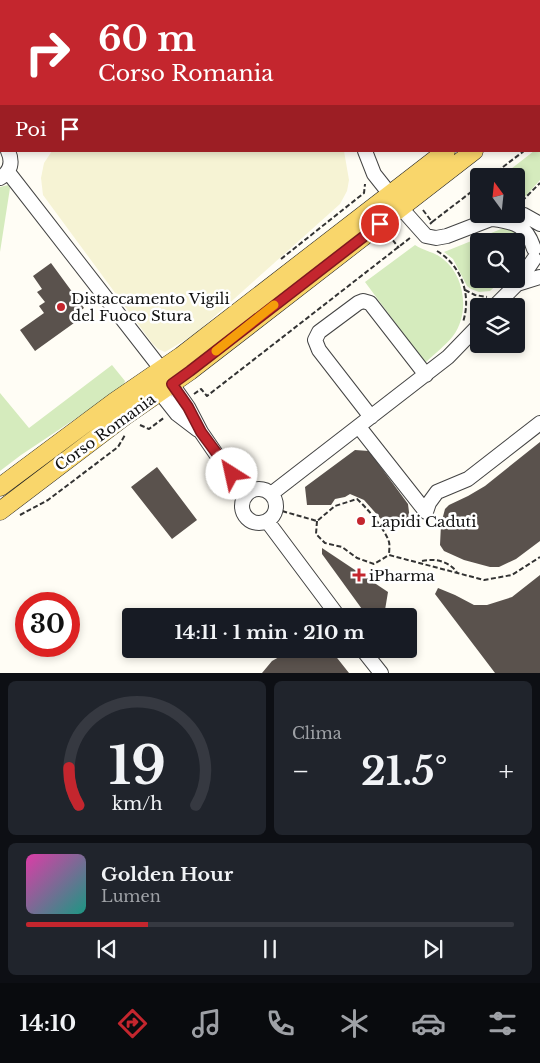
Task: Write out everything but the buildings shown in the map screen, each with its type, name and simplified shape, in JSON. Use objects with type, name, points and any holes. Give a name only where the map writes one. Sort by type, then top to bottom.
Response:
[{"type":"main road","name":"Corso Romania","points":[[0,486],[114,402],[160,381],[190,371],[395,201],[445,152]]},
{"type":"main road","name":"Corso Romania","points":[[395,201],[472,152]]},
{"type":"main road","name":"Corso Romania","points":[[6,515],[125,416],[160,381]]},
{"type":"street","points":[[8,152],[11,162],[4,175],[160,381],[188,407],[201,432],[246,496]]},
{"type":"street","points":[[365,152],[374,174],[426,236],[436,238],[447,236],[480,223]]},
{"type":"street","points":[[525,216],[540,224]]},
{"type":"street","points":[[514,223],[523,228],[537,254],[525,273]]},
{"type":"street","points":[[525,282],[540,277]]},
{"type":"street","points":[[503,298],[513,288]]},
{"type":"street","points":[[371,418],[319,350],[315,340],[319,332],[358,303],[363,301],[370,303],[426,375]]},
{"type":"street","points":[[271,494],[426,375],[470,335]]},
{"type":"street","points":[[359,427],[426,512],[429,503],[437,492],[468,479],[540,423]]},
{"type":"street","points":[[257,490],[271,494],[276,504],[274,514],[267,521],[257,523],[247,519],[242,507],[246,496],[257,490]]},
{"type":"street","points":[[267,521],[332,608]]},
{"type":"street","points":[[369,658],[381,673]]},
{"type":"path","points":[[502,168],[523,152]]},
{"type":"path","points":[[525,200],[540,183]]},
{"type":"path","points":[[432,222],[470,193]]},
{"type":"path","points":[[410,239],[415,242]]},
{"type":"path","points":[[192,395],[201,389],[206,396],[399,248]]},
{"type":"path","points":[[436,251],[447,257],[453,264],[466,290],[466,303],[462,324]]},
{"type":"path","points":[[466,290],[475,296],[483,297],[506,294]]},
{"type":"path","points":[[134,426],[138,424],[149,429],[169,413]]},
{"type":"path","points":[[6,515],[48,500],[118,447],[126,432]]},
{"type":"path","points":[[389,554],[390,543],[376,520],[357,499],[335,506],[317,521],[316,534],[325,543],[342,547],[357,558],[374,564],[389,554],[484,580],[512,575],[540,557]]},
{"type":"path","points":[[275,509],[317,521]]},
{"type":"path","points":[[419,561],[432,558],[452,566],[458,573]]},
{"type":"shaded area","points":[[51,152],[344,152],[349,180],[347,191],[340,204],[195,334],[165,352],[158,349],[152,343],[43,195],[41,178],[44,163]]},
{"type":"green space","points":[[533,152],[540,152],[540,180],[525,197],[525,168],[512,168]]},
{"type":"green space","points":[[8,185],[10,188],[0,252],[0,187]]},
{"type":"green space","points":[[506,227],[518,233],[491,233]]},
{"type":"green space","points":[[470,242],[470,288],[493,288],[490,291],[479,292],[471,289],[467,286],[453,259],[444,252]]},
{"type":"green space","points":[[415,245],[440,257],[450,266],[456,275],[463,295],[462,317],[453,336],[425,363],[365,282]]},
{"type":"green space","points":[[112,365],[125,381],[123,387],[0,471],[0,393],[29,428]]},
{"type":"slow traffic","points":[[216,351],[274,305]]},
{"type":"place","name":"Distaccamento Vigili del Fuoco Stura","points":[[61,307]]},
{"type":"place","name":"Lapidi Caduti","points":[[361,521]]},
{"type":"place","name":"iPharma","points":[[359,575]]},
{"type":"route","points":[[232,474],[201,432],[188,407],[172,384],[380,224]]}]
